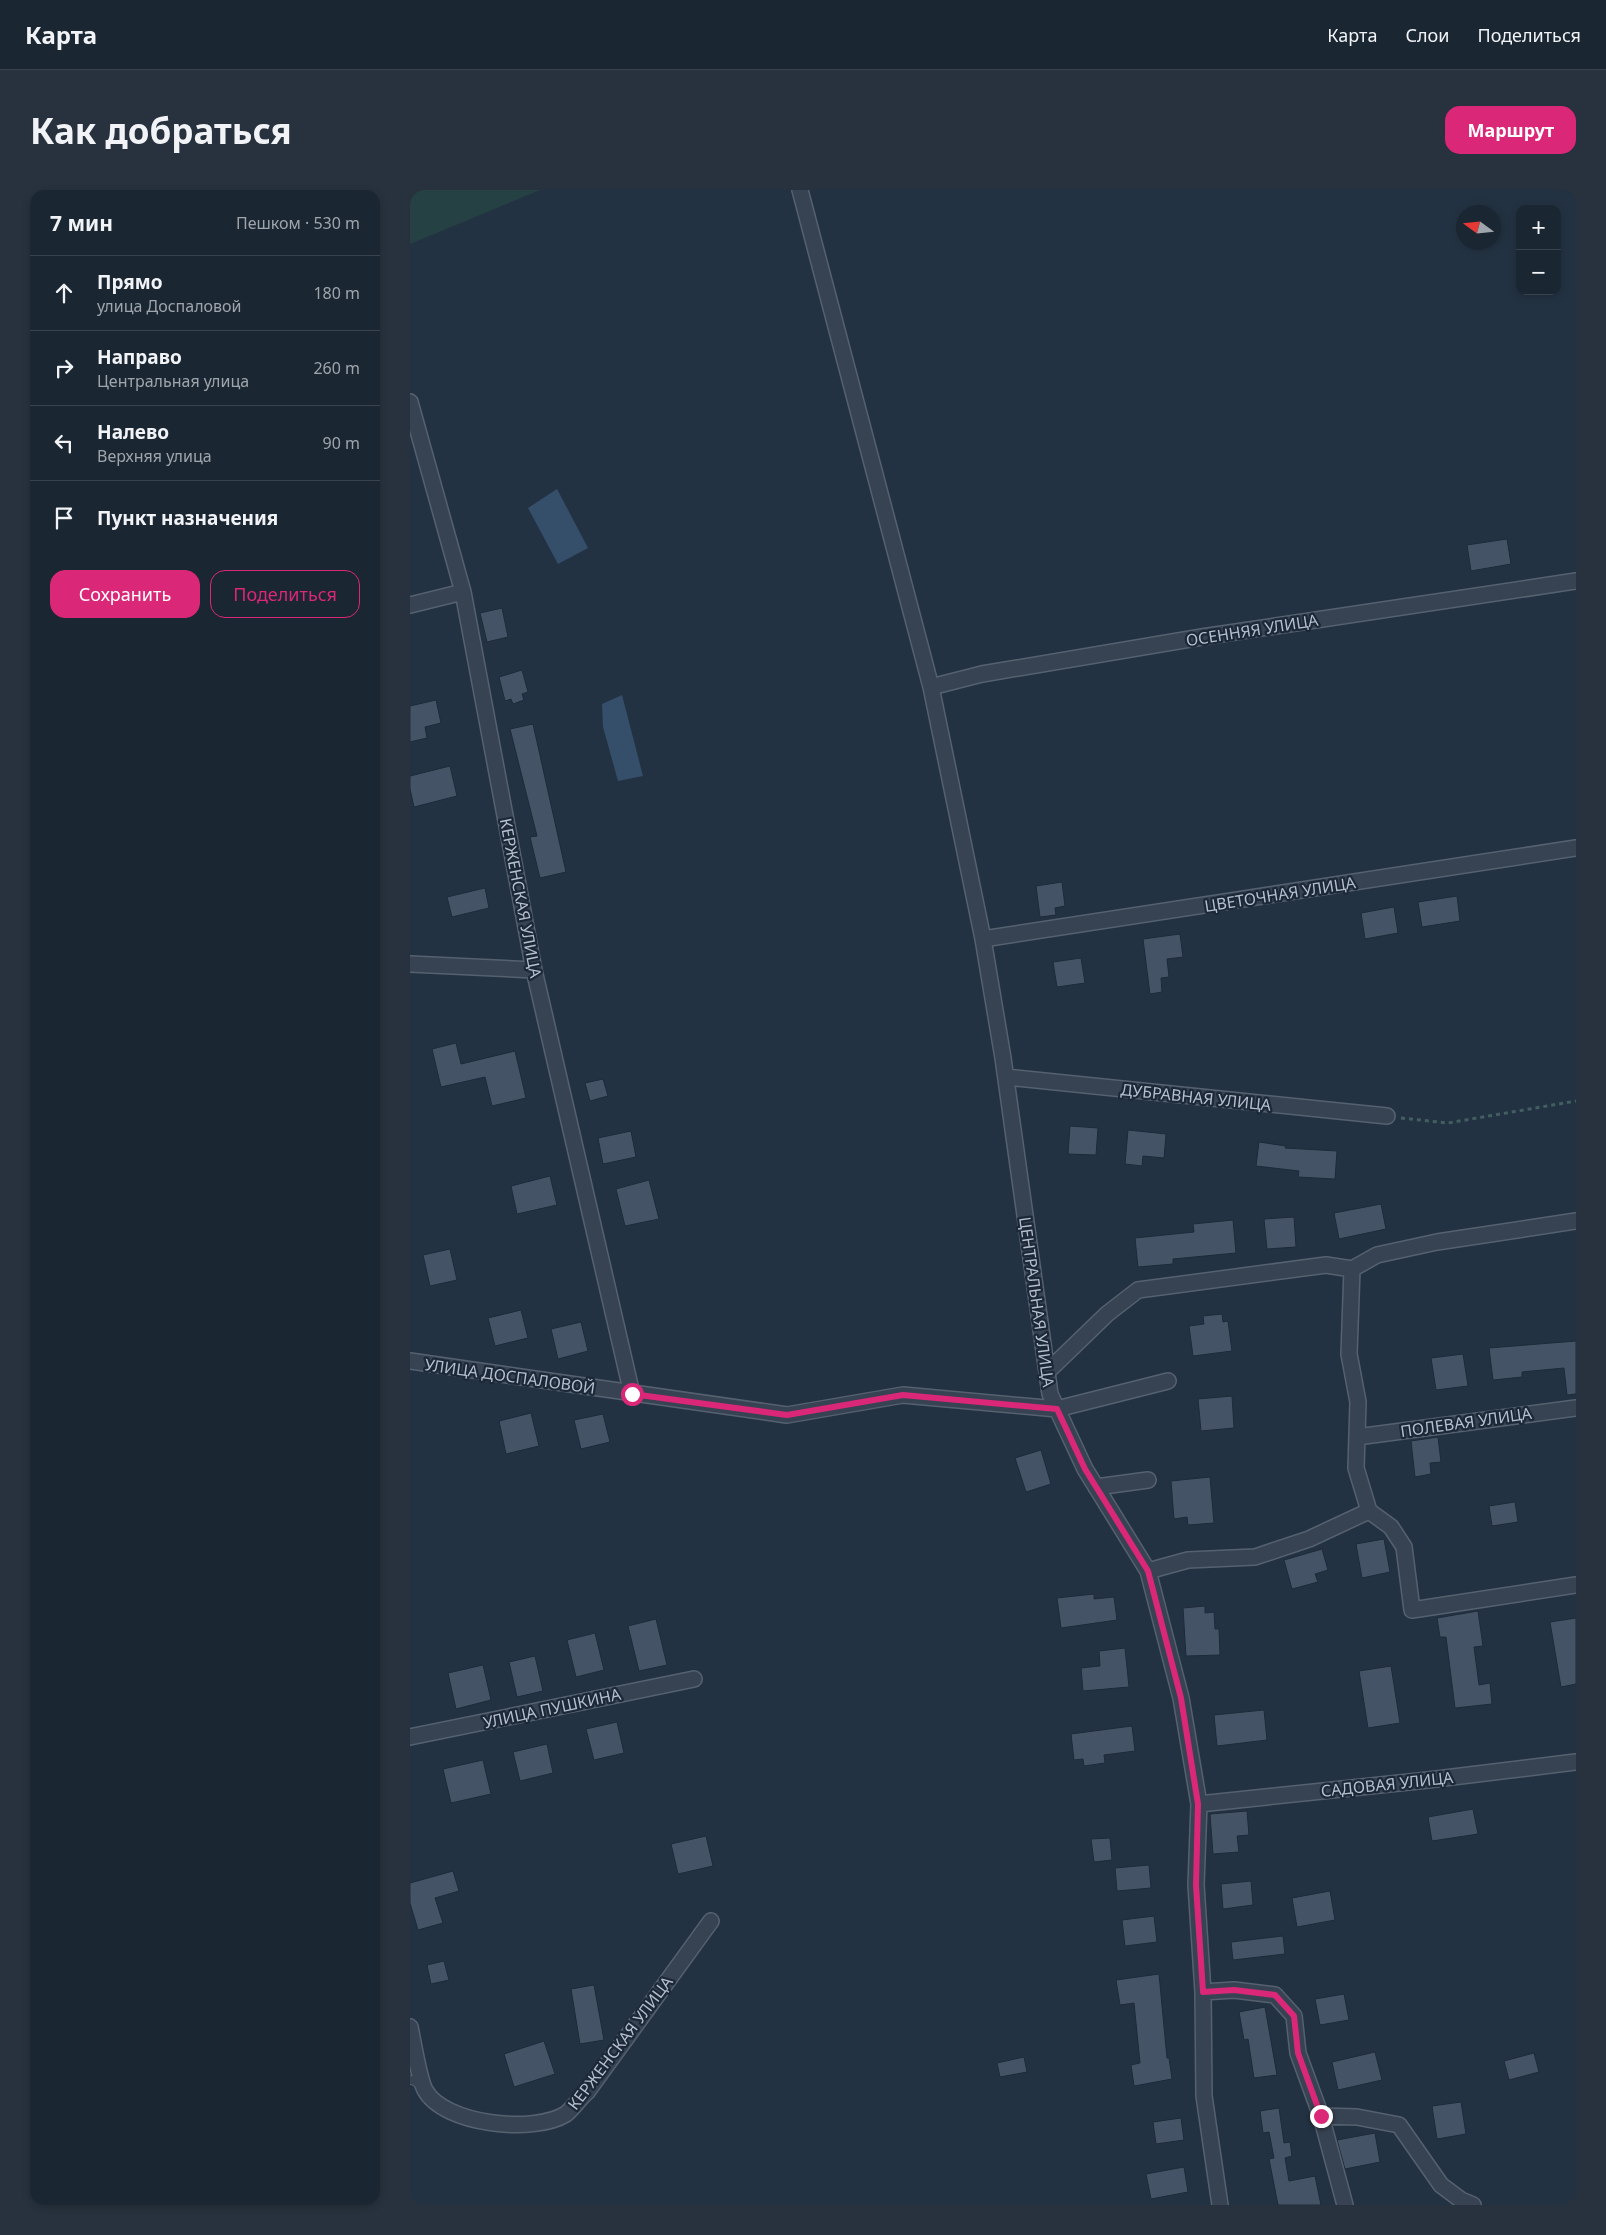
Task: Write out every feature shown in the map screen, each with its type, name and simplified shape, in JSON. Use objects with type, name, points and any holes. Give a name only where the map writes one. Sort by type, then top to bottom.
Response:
[{"type":"street","name":"ЦЕНТРАЛЬНАЯ УЛИЦА","points":[[800,190],[931,687],[983,940],[1006,1077],[1050,1394],[1085,1469],[1148,1571],[1181,1698],[1198,1804],[1196,1885],[1203,1992],[1204,2096],[1220,2205]]},
{"type":"street","name":"КЕРЖЕНСКАЯ УЛИЦА","points":[[410,402],[463,592],[534,970],[632,1394]]},
{"type":"street","name":"ОСЕННЯЯ УЛИЦА","points":[[931,687],[982,674],[1202,637],[1576,582]]},
{"type":"street","points":[[410,605],[463,592]]},
{"type":"street","name":"ЦВЕТОЧНАЯ УЛИЦА","points":[[983,940],[1576,848]]},
{"type":"street","points":[[410,964],[534,970]]},
{"type":"street","name":"ДУБРАВНАЯ УЛИЦА","points":[[1006,1077],[1387,1116]]},
{"type":"street","points":[[1047,1372],[1107,1314],[1138,1290],[1326,1265],[1352,1269],[1378,1255],[1420,1246],[1576,1221]]},
{"type":"street","points":[[1352,1269],[1349,1354],[1358,1402],[1356,1468],[1369,1511],[1391,1527],[1404,1548],[1412,1610],[1576,1585]]},
{"type":"street","name":"УЛИЦА ДОСПАЛОВОЙ","points":[[410,1361],[787,1415],[903,1395],[1057,1409],[1168,1381]]},
{"type":"street","name":"ПОЛЕВАЯ УЛИЦА","points":[[1356,1437],[1576,1408]]},
{"type":"street","points":[[1096,1487],[1148,1480]]},
{"type":"street","points":[[1148,1571],[1188,1560],[1255,1556],[1309,1539],[1369,1511]]},
{"type":"street","name":"УЛИЦА ПУШКИНА","points":[[410,1737],[694,1679]]},
{"type":"street","name":"САДОВАЯ УЛИЦА","points":[[1198,1804],[1428,1780],[1576,1762]]},
{"type":"street","name":"КЕРЖЕНСКАЯ УЛИЦА","points":[[425,2090],[441,2107],[463,2116],[489,2122],[519,2125],[543,2123],[566,2114],[587,2092],[711,1921]]},
{"type":"street","points":[[1203,1992],[1234,1990],[1275,1995],[1294,2016],[1298,2053],[1321,2116],[1346,2205]]},
{"type":"street","points":[[410,2027],[425,2090]]},
{"type":"street","points":[[1321,2116],[1357,2117],[1399,2125],[1441,2186],[1461,2200],[1473,2205]]},
{"type":"lane","points":[[410,2080],[415,2081],[425,2090]]},
{"type":"path","points":[[1387,1116],[1448,1123],[1576,1101]]},
{"type":"green space","points":[[410,190],[540,190],[410,244]]},
{"type":"water","points":[[557,489],[588,548],[558,564],[528,508]]},
{"type":"water","points":[[622,695],[643,776],[618,781],[603,727],[602,704]]},
{"type":"building","points":[[1507,539],[1511,564],[1471,571],[1467,545]]},
{"type":"building","points":[[502,608],[508,637],[487,642],[480,613]]},
{"type":"building","points":[[522,670],[528,692],[522,694],[524,700],[513,704],[511,699],[505,701],[499,677]]},
{"type":"building","points":[[436,700],[441,723],[425,727],[427,738],[410,742],[410,706]]},
{"type":"building","points":[[533,724],[566,872],[540,878],[530,837],[537,836],[510,729]]},
{"type":"building","points":[[450,766],[457,796],[414,807],[410,789],[410,776]]},
{"type":"building","points":[[1062,882],[1065,906],[1055,908],[1056,915],[1040,917],[1036,886]]},
{"type":"building","points":[[485,888],[489,908],[452,917],[447,897]]},
{"type":"building","points":[[1457,896],[1460,921],[1422,927],[1418,902]]},
{"type":"building","points":[[1394,907],[1398,933],[1365,939],[1361,913]]},
{"type":"building","points":[[1180,934],[1183,957],[1167,959],[1169,977],[1161,978],[1162,992],[1150,994],[1143,939]]},
{"type":"building","points":[[1081,958],[1085,983],[1057,987],[1053,962]]},
{"type":"building","points":[[456,1043],[461,1064],[515,1051],[526,1098],[492,1106],[485,1077],[441,1087],[432,1049]]},
{"type":"building","points":[[603,1079],[608,1096],[590,1101],[585,1083]]},
{"type":"building","points":[[1070,1126],[1098,1128],[1096,1155],[1068,1154]]},
{"type":"building","points":[[1128,1130],[1166,1134],[1164,1158],[1143,1156],[1142,1166],[1125,1164]]},
{"type":"building","points":[[631,1131],[636,1157],[603,1164],[598,1138]]},
{"type":"building","points":[[1259,1142],[1286,1146],[1285,1148],[1337,1151],[1335,1179],[1298,1177],[1299,1171],[1256,1166]]},
{"type":"building","points":[[550,1176],[557,1205],[517,1214],[511,1186]]},
{"type":"building","points":[[649,1180],[659,1219],[625,1226],[616,1189]]},
{"type":"building","points":[[1381,1204],[1386,1229],[1339,1239],[1334,1213]]},
{"type":"building","points":[[1294,1217],[1296,1247],[1267,1249],[1264,1219]]},
{"type":"building","points":[[1233,1220],[1236,1253],[1173,1259],[1173,1264],[1138,1267],[1135,1238],[1194,1232],[1193,1224]]},
{"type":"building","points":[[450,1249],[457,1280],[430,1286],[423,1255]]},
{"type":"building","points":[[521,1310],[528,1338],[495,1346],[488,1318]]},
{"type":"building","points":[[1222,1314],[1223,1322],[1228,1321],[1232,1351],[1193,1356],[1189,1326],[1204,1324],[1203,1316]]},
{"type":"building","points":[[581,1322],[588,1351],[558,1359],[551,1329]]},
{"type":"building","points":[[1576,1341],[1576,1394],[1567,1395],[1564,1368],[1522,1372],[1522,1377],[1493,1380],[1489,1348]]},
{"type":"building","points":[[1463,1354],[1468,1386],[1436,1390],[1431,1358]]},
{"type":"building","points":[[1232,1396],[1234,1428],[1201,1431],[1198,1399]]},
{"type":"building","points":[[531,1413],[539,1446],[506,1454],[499,1421]]},
{"type":"building","points":[[603,1414],[610,1442],[581,1449],[574,1420]]},
{"type":"building","points":[[1438,1437],[1441,1462],[1430,1463],[1431,1474],[1415,1477],[1411,1441]]},
{"type":"building","points":[[1041,1450],[1051,1484],[1026,1492],[1015,1458]]},
{"type":"building","points":[[1210,1477],[1214,1523],[1188,1525],[1187,1517],[1174,1519],[1171,1481]]},
{"type":"building","points":[[1515,1502],[1518,1522],[1492,1526],[1489,1506]]},
{"type":"building","points":[[1384,1539],[1390,1572],[1362,1578],[1356,1544]]},
{"type":"building","points":[[1322,1549],[1328,1570],[1315,1574],[1318,1582],[1292,1589],[1284,1560]]},
{"type":"building","points":[[1094,1594],[1094,1599],[1114,1597],[1117,1620],[1061,1628],[1057,1598]]},
{"type":"building","points":[[1205,1606],[1205,1613],[1214,1612],[1215,1629],[1219,1629],[1220,1655],[1186,1656],[1183,1608]]},
{"type":"building","points":[[1478,1611],[1483,1646],[1474,1647],[1479,1685],[1490,1683],[1492,1704],[1455,1708],[1446,1637],[1440,1637],[1437,1618]]},
{"type":"building","points":[[1576,1618],[1576,1684],[1561,1687],[1550,1622]]},
{"type":"building","points":[[656,1619],[667,1665],[639,1671],[628,1626]]},
{"type":"building","points":[[595,1633],[604,1670],[576,1677],[567,1640]]},
{"type":"building","points":[[1125,1648],[1129,1687],[1083,1691],[1081,1668],[1100,1666],[1099,1651]]},
{"type":"building","points":[[535,1656],[543,1691],[517,1697],[509,1662]]},
{"type":"building","points":[[483,1665],[491,1700],[456,1709],[448,1673]]},
{"type":"building","points":[[1391,1666],[1400,1723],[1368,1728],[1359,1671]]},
{"type":"building","points":[[1264,1710],[1267,1740],[1217,1746],[1214,1715]]},
{"type":"building","points":[[617,1722],[624,1753],[594,1760],[586,1729]]},
{"type":"building","points":[[1132,1726],[1135,1751],[1104,1755],[1105,1763],[1084,1766],[1083,1759],[1074,1760],[1071,1734]]},
{"type":"building","points":[[547,1744],[553,1773],[520,1781],[513,1752]]},
{"type":"building","points":[[483,1760],[491,1794],[451,1803],[443,1769]]},
{"type":"building","points":[[1473,1809],[1478,1834],[1432,1841],[1428,1817]]},
{"type":"building","points":[[1247,1811],[1249,1835],[1237,1836],[1239,1852],[1213,1854],[1210,1814]]},
{"type":"building","points":[[706,1836],[713,1866],[678,1874],[671,1844]]},
{"type":"building","points":[[1110,1838],[1112,1860],[1094,1862],[1091,1839]]},
{"type":"building","points":[[1149,1865],[1151,1888],[1117,1891],[1115,1868]]},
{"type":"building","points":[[453,1871],[459,1891],[435,1898],[443,1923],[418,1930],[410,1903],[410,1883]]},
{"type":"building","points":[[1251,1881],[1253,1905],[1223,1909],[1221,1884]]},
{"type":"building","points":[[1330,1891],[1335,1920],[1297,1927],[1292,1898]]},
{"type":"building","points":[[1154,1916],[1157,1942],[1125,1946],[1122,1920]]},
{"type":"building","points":[[1283,1936],[1285,1954],[1233,1960],[1231,1942]]},
{"type":"building","points":[[444,1961],[449,1980],[431,1984],[427,1965]]},
{"type":"building","points":[[1159,1974],[1167,2058],[1169,2058],[1172,2079],[1134,2086],[1131,2065],[1140,2063],[1134,2003],[1120,2005],[1116,1980]]},
{"type":"building","points":[[594,1985],[604,2040],[580,2044],[571,1989]]},
{"type":"building","points":[[1344,1994],[1349,2020],[1320,2025],[1315,1999]]},
{"type":"building","points":[[1265,2007],[1277,2075],[1254,2078],[1248,2039],[1244,2040],[1239,2012]]},
{"type":"building","points":[[544,2041],[555,2074],[514,2087],[504,2054]]},
{"type":"building","points":[[1375,2052],[1382,2080],[1338,2090],[1332,2062]]},
{"type":"building","points":[[1534,2053],[1539,2072],[1509,2080],[1504,2061]]},
{"type":"building","points":[[1024,2057],[1027,2072],[1000,2077],[997,2063]]},
{"type":"building","points":[[1461,2102],[1466,2134],[1437,2139],[1432,2106]]},
{"type":"building","points":[[1279,2108],[1284,2143],[1290,2142],[1292,2156],[1285,2158],[1289,2181],[1315,2176],[1321,2205],[1278,2205],[1269,2159],[1274,2158],[1269,2132],[1263,2133],[1260,2111]]},
{"type":"building","points":[[1181,2118],[1184,2140],[1156,2144],[1153,2122]]},
{"type":"building","points":[[1375,2133],[1380,2162],[1345,2169],[1337,2140]]},
{"type":"building","points":[[1184,2167],[1188,2192],[1151,2199],[1146,2174]]},
{"type":"route","points":[[632,1394],[787,1415],[903,1395],[1057,1409],[1085,1469],[1148,1571],[1181,1698],[1198,1804],[1196,1885],[1203,1992],[1234,1990],[1275,1995],[1294,2016],[1298,2053],[1321,2116]]}]
